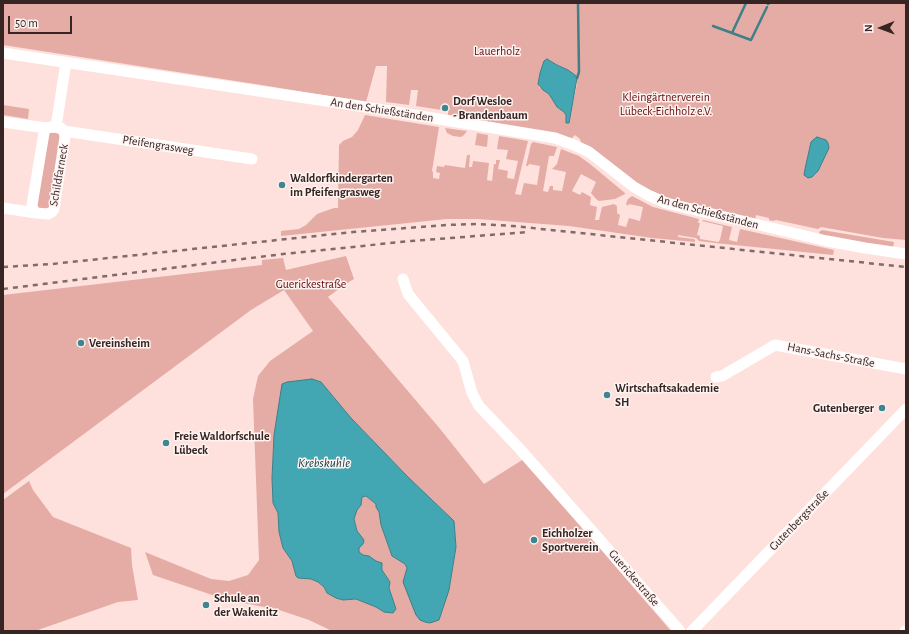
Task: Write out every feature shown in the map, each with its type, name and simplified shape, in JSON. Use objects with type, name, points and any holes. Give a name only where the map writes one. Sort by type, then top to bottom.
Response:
[{"type":"street","name":"An den Schießständen","points":[[3,53],[353,105],[555,138],[589,152],[634,187],[648,195],[666,202],[827,241],[906,254]]},
{"type":"street","name":"Schildfarneck","points":[[55,129],[66,62]]},
{"type":"street","name":"Pfeifengrasweg","points":[[3,122],[252,159]]},
{"type":"street","name":"Schildfarneck","points":[[36,213],[32,205],[44,134],[55,129]]},
{"type":"street","name":"Schildfarneck","points":[[3,208],[48,214],[54,209],[65,137],[55,129]]},
{"type":"street","name":"Guerickestraße","points":[[403,279],[408,294],[463,361],[472,393],[479,406],[519,448],[680,631]]},
{"type":"street","name":"Hans-Sachs-Straße","points":[[716,378],[775,345],[906,369]]},
{"type":"street","name":"Gutenbergstraße","points":[[692,631],[906,409]]},
{"type":"green space","points":[[3,3],[906,3],[906,240],[883,238],[821,227],[818,229],[776,220],[773,221],[769,220],[769,218],[756,215],[755,220],[671,199],[640,186],[581,143],[580,139],[575,135],[571,139],[448,116],[448,111],[416,106],[418,90],[411,90],[409,105],[386,102],[387,66],[376,66],[366,102],[3,45]],"holes":[[[547,59],[575,75],[577,84],[572,107],[566,122],[566,115],[564,112],[557,107],[549,94],[539,87],[540,73],[544,61]]]},
{"type":"green space","points":[[3,105],[29,109],[28,119],[3,115]]},
{"type":"green space","points":[[365,115],[439,127],[432,171],[433,178],[439,179],[440,173],[436,172],[437,166],[444,167],[445,165],[465,168],[467,155],[470,155],[469,167],[472,167],[473,161],[489,163],[487,180],[492,181],[494,164],[496,164],[496,160],[500,160],[498,169],[508,171],[507,178],[514,179],[518,161],[506,159],[508,150],[497,149],[499,136],[528,141],[515,194],[521,195],[524,183],[537,185],[540,166],[529,164],[526,166],[531,144],[533,142],[557,147],[554,156],[549,156],[543,191],[548,192],[550,186],[553,186],[553,190],[562,191],[566,172],[552,169],[557,164],[561,149],[579,156],[625,193],[615,199],[599,201],[591,193],[596,182],[581,174],[572,191],[580,195],[582,192],[591,197],[590,205],[597,207],[595,220],[599,220],[602,207],[614,204],[617,206],[617,213],[620,215],[618,225],[626,227],[629,218],[640,221],[643,207],[629,204],[628,206],[626,204],[628,199],[632,196],[653,207],[699,219],[698,223],[700,223],[697,235],[700,236],[700,239],[718,242],[720,240],[723,226],[702,221],[703,220],[732,227],[729,240],[737,242],[740,229],[834,250],[833,255],[699,241],[696,238],[678,235],[678,237],[694,239],[695,242],[652,238],[569,226],[478,219],[447,219],[281,236],[281,231],[299,229],[306,225],[317,214],[338,208],[339,145],[343,141],[352,137],[358,130]]},
{"type":"green space","points":[[445,128],[467,131],[461,137],[453,136],[447,133]]},
{"type":"green space","points":[[48,133],[56,133],[62,136],[49,209],[39,209],[35,202]]},
{"type":"green space","points":[[477,133],[488,135],[487,147],[475,145]]},
{"type":"green space","points":[[822,230],[894,242],[893,248],[820,235],[819,232]]},
{"type":"green space","points":[[346,256],[354,279],[328,297],[441,430],[484,484],[527,457],[615,566],[671,631],[332,631],[309,620],[279,610],[224,599],[153,575],[145,552],[211,579],[229,581],[248,575],[259,560],[253,399],[258,376],[270,361],[313,331],[284,290],[251,310],[3,494],[3,295],[262,265],[262,260],[283,258],[286,270]],"holes":[[[321,382],[351,418],[408,477],[454,521],[456,547],[449,590],[407,568],[405,564],[392,556],[381,525],[376,504],[366,496],[362,497],[361,505],[357,509],[354,519],[357,531],[363,544],[359,548],[358,552],[369,556],[383,567],[382,570],[390,582],[389,588],[396,609],[384,612],[356,599],[343,600],[327,593],[324,587],[318,582],[311,579],[298,578],[296,576],[292,561],[283,548],[279,532],[278,513],[273,503],[272,478],[274,434]]]},
{"type":"green space","points":[[29,481],[33,490],[53,517],[131,548],[132,565],[138,600],[118,602],[35,631],[3,631],[3,500]]},
{"type":"water","points":[[547,59],[568,70],[577,78],[569,123],[566,123],[566,115],[564,112],[557,107],[549,94],[538,84],[544,61]]},
{"type":"water","points":[[817,137],[826,140],[829,148],[818,171],[812,177],[808,178],[804,175],[805,169],[811,142]]},
{"type":"water","name":"Krebskuhle","points":[[312,379],[321,382],[351,418],[408,477],[454,521],[456,547],[449,590],[439,620],[430,623],[425,622],[420,620],[416,615],[403,582],[407,568],[405,564],[392,556],[381,525],[376,504],[366,496],[362,497],[361,505],[357,510],[354,519],[357,531],[364,540],[363,544],[359,548],[359,552],[382,563],[382,570],[390,582],[389,588],[396,609],[393,613],[384,612],[356,599],[343,600],[336,598],[327,593],[324,587],[318,582],[311,579],[298,578],[296,576],[292,561],[283,548],[279,532],[278,513],[273,503],[272,478],[274,435],[282,384]]},
{"type":"waterway","points":[[577,78],[579,72],[578,3]]},
{"type":"waterway","points":[[713,26],[732,33],[746,3]]},
{"type":"waterway","points":[[732,33],[751,40],[767,7]]},
{"type":"railway","points":[[3,267],[52,264],[353,232],[476,224],[513,226],[906,267]]},
{"type":"railway","points":[[3,289],[283,254],[411,241],[529,232]]},
{"type":"place","name":"Dorf Wesloe - Brandenbaum","points":[[445,108]]},
{"type":"place","name":"Waldorfkindergarten im Pfeifengrasweg","points":[[282,185]]},
{"type":"place","name":"Vereinsheim","points":[[81,343]]},
{"type":"place","name":"Wirtschaftsakademie SH","points":[[607,395]]},
{"type":"place","name":"Gutenberger","points":[[882,408]]},
{"type":"place","name":"Freie Waldorfschule Lübeck","points":[[166,443]]},
{"type":"place","name":"Eichholzer Sportverein","points":[[534,540]]},
{"type":"place","name":"Schule an der Wakenitz","points":[[206,605]]},
{"type":"park label","name":"Lauerholz","points":[[497,51]]},
{"type":"park label","name":"Kleingärtnerverein Lübeck-Eichholz e.V.","points":[[666,104]]}]
